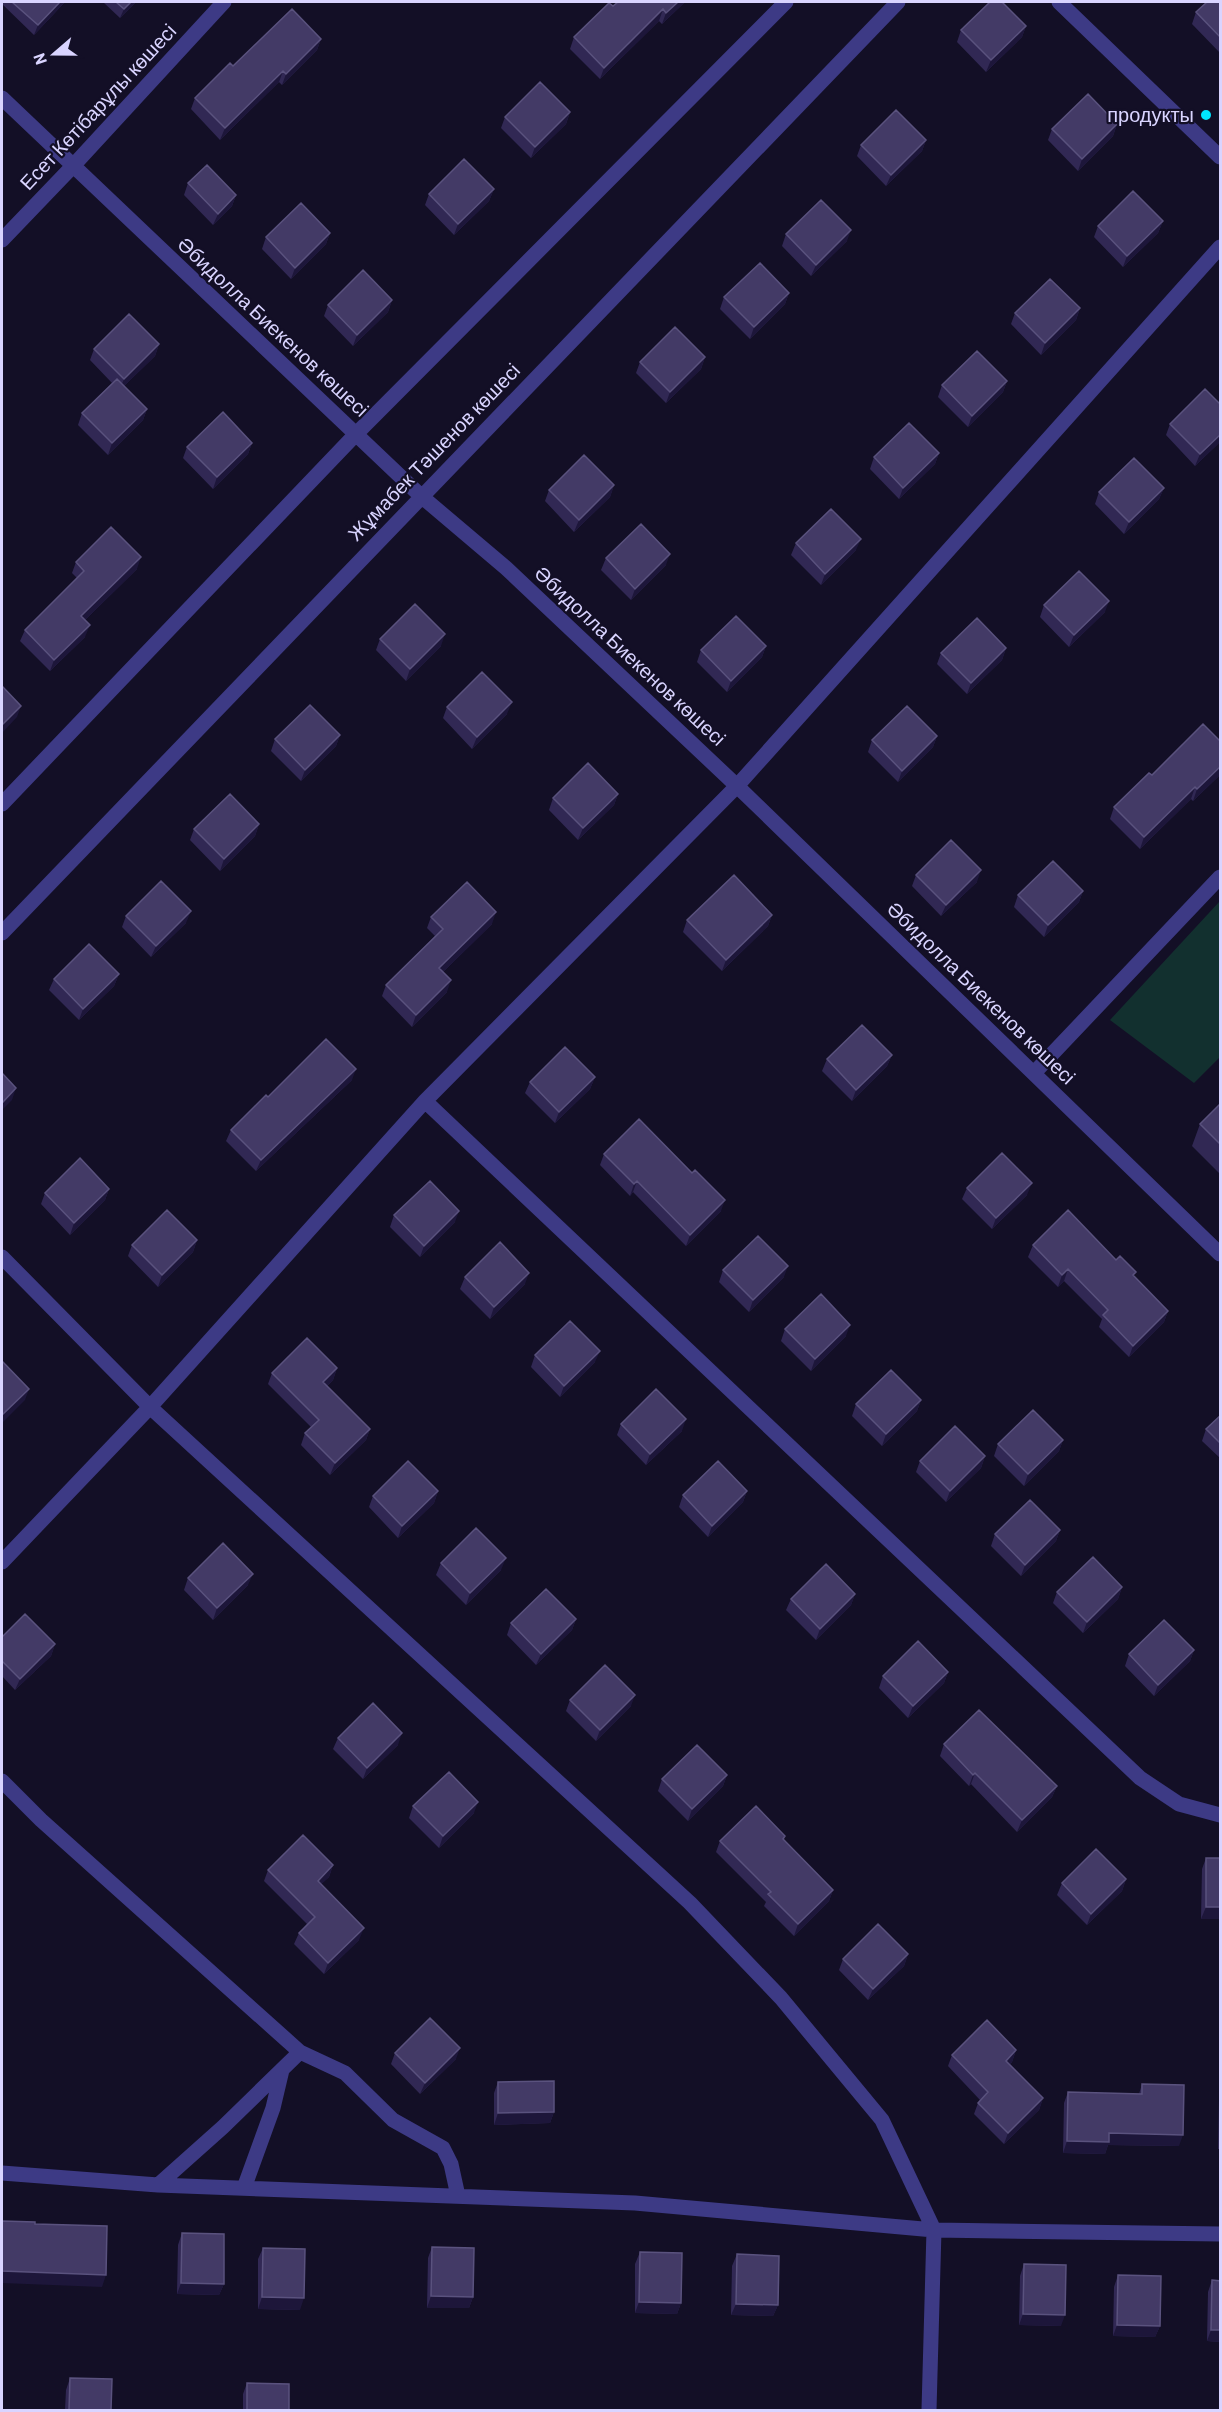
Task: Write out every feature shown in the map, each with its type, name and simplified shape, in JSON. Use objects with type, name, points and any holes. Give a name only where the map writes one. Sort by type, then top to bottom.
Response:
[{"type":"street","name":"Есет Көтібарұлы көшесі","points":[[2,240],[224,2]]},
{"type":"street","points":[[2,804],[356,434],[786,2]]},
{"type":"street","name":"Жұмабек Тәшенов көшесі","points":[[2,933],[898,2]]},
{"type":"street","points":[[1059,2],[1221,157]]},
{"type":"street","name":"Әбидолла Биекенов көшесі","points":[[2,98],[72,167],[421,496],[506,567],[737,786],[1221,1254]]},
{"type":"street","points":[[2,1562],[150,1407],[425,1101],[737,786],[1221,247]]},
{"type":"street","points":[[1034,1073],[1221,877]]},
{"type":"street","points":[[425,1101],[1140,1778],[1179,1804],[1221,1815]]},
{"type":"street","points":[[2,1257],[150,1407],[586,1805],[690,1903],[781,1998],[882,2120],[934,2230],[929,2410]]},
{"type":"street","points":[[2,1781],[40,1820],[300,2052],[345,2073],[393,2120],[443,2148],[451,2164],[458,2196]]},
{"type":"street","points":[[158,2185],[223,2127],[300,2052]]},
{"type":"street","points":[[244,2188],[273,2109],[282,2070]]},
{"type":"street","points":[[2,2173],[158,2185],[635,2203],[934,2230],[1221,2234]]},
{"type":"green space","points":[[1220,901],[1220,1057],[1194,1083],[1110,1020]]},
{"type":"building","points":[[12,2],[60,2],[38,25]]},
{"type":"building","points":[[116,2],[131,2],[124,9]]},
{"type":"building","points":[[618,2],[678,2],[666,13],[663,9],[604,68],[574,37],[609,3],[613,6]]},
{"type":"building","points":[[990,2],[1002,2],[1026,26],[991,60],[961,30]]},
{"type":"building","points":[[1207,2],[1221,2],[1221,38],[1196,12]]},
{"type":"building","points":[[292,9],[321,39],[286,74],[283,71],[225,128],[195,98],[230,63],[233,66]]},
{"type":"building","points":[[540,82],[570,112],[535,147],[505,117]]},
{"type":"building","points":[[1088,94],[1117,124],[1082,159],[1052,129]]},
{"type":"building","points":[[896,110],[926,140],[891,175],[861,145]]},
{"type":"building","points":[[464,159],[494,189],[458,224],[429,194]]},
{"type":"building","points":[[207,165],[236,195],[218,214],[188,183]]},
{"type":"building","points":[[1133,191],[1163,221],[1127,256],[1098,226]]},
{"type":"building","points":[[821,200],[851,230],[816,265],[786,234]]},
{"type":"building","points":[[301,203],[330,233],[295,268],[266,237]]},
{"type":"building","points":[[760,263],[789,293],[754,327],[724,297]]},
{"type":"building","points":[[363,270],[392,300],[357,335],[328,305]]},
{"type":"building","points":[[1050,279],[1080,308],[1045,343],[1015,313]]},
{"type":"building","points":[[129,314],[159,344],[124,379],[94,349]]},
{"type":"building","points":[[675,327],[705,357],[670,392],[640,362]]},
{"type":"building","points":[[977,351],[1007,381],[972,416],[942,385]]},
{"type":"building","points":[[117,379],[147,409],[112,443],[82,413]]},
{"type":"building","points":[[1205,389],[1221,405],[1221,434],[1200,454],[1170,424]]},
{"type":"building","points":[[223,412],[252,443],[217,477],[187,447]]},
{"type":"building","points":[[909,423],[939,453],[903,488],[874,457]]},
{"type":"building","points":[[584,455],[614,485],[579,520],[549,490]]},
{"type":"building","points":[[1134,458],[1164,488],[1129,522],[1099,492]]},
{"type":"building","points":[[831,509],[861,539],[825,574],[796,543]]},
{"type":"building","points":[[641,524],[670,554],[635,589],[606,558]]},
{"type":"building","points":[[111,527],[141,557],[81,616],[90,625],[54,660],[25,630],[84,571],[76,562]]},
{"type":"building","points":[[1079,571],[1109,601],[1074,635],[1044,605]]},
{"type":"building","points":[[415,604],[445,634],[410,669],[380,639]]},
{"type":"building","points":[[736,616],[766,646],[731,681],[701,650]]},
{"type":"building","points":[[977,618],[1006,648],[971,683],[941,653]]},
{"type":"building","points":[[482,672],[512,702],[477,737],[447,707]]},
{"type":"building","points":[[2,686],[21,706],[2,725]]},
{"type":"building","points":[[310,705],[340,735],[305,770],[275,739]]},
{"type":"building","points":[[907,706],[937,736],[902,771],[872,740]]},
{"type":"building","points":[[1203,724],[1221,742],[1221,766],[1197,789],[1195,787],[1144,837],[1114,807],[1149,773],[1152,775]]},
{"type":"building","points":[[588,763],[618,794],[583,828],[553,798]]},
{"type":"building","points":[[230,794],[259,824],[224,859],[194,829]]},
{"type":"building","points":[[951,840],[981,870],[946,905],[916,875]]},
{"type":"building","points":[[1053,861],[1083,891],[1048,925],[1018,895]]},
{"type":"building","points":[[734,875],[772,915],[726,960],[687,920]]},
{"type":"building","points":[[161,881],[191,911],[156,946],[126,916]]},
{"type":"building","points":[[467,882],[496,912],[439,968],[451,980],[416,1015],[386,985],[443,929],[431,917]]},
{"type":"building","points":[[89,944],[119,974],[83,1009],[54,979]]},
{"type":"building","points":[[862,1025],[892,1055],[856,1090],[827,1059]]},
{"type":"building","points":[[326,1039],[356,1069],[261,1160],[231,1130]]},
{"type":"building","points":[[565,1047],[595,1077],[559,1112],[530,1082]]},
{"type":"building","points":[[2,1073],[16,1088],[2,1103]]},
{"type":"building","points":[[1221,1103],[1221,1145],[1200,1124]]},
{"type":"building","points":[[639,1119],[692,1173],[695,1170],[725,1200],[690,1235],[637,1181],[634,1184],[604,1154]]},
{"type":"building","points":[[1002,1153],[1032,1183],[996,1218],[967,1188]]},
{"type":"building","points":[[80,1158],[109,1189],[74,1223],[45,1193]]},
{"type":"building","points":[[430,1181],[459,1211],[424,1246],[394,1215]]},
{"type":"building","points":[[167,1210],[197,1240],[162,1275],[132,1245]]},
{"type":"building","points":[[1068,1210],[1116,1260],[1120,1256],[1136,1272],[1133,1275],[1168,1311],[1133,1346],[1103,1315],[1108,1310],[1068,1269],[1062,1275],[1033,1245]]},
{"type":"building","points":[[758,1236],[788,1266],[753,1300],[723,1270]]},
{"type":"building","points":[[500,1242],[529,1273],[494,1307],[465,1277]]},
{"type":"building","points":[[821,1294],[850,1325],[815,1359],[785,1329]]},
{"type":"building","points":[[570,1321],[600,1351],[564,1386],[535,1355]]},
{"type":"building","points":[[307,1338],[337,1368],[323,1382],[370,1429],[335,1463],[305,1433],[319,1420],[272,1373]]},
{"type":"building","points":[[2,1361],[29,1389],[2,1415]]},
{"type":"building","points":[[891,1370],[921,1400],[886,1434],[856,1404]]},
{"type":"building","points":[[656,1389],[686,1419],[650,1454],[621,1424]]},
{"type":"building","points":[[1033,1410],[1063,1440],[1028,1474],[998,1444]]},
{"type":"building","points":[[1221,1415],[1221,1444],[1206,1429]]},
{"type":"building","points":[[955,1426],[985,1456],[950,1491],[920,1461]]},
{"type":"building","points":[[408,1461],[438,1491],[402,1526],[373,1496]]},
{"type":"building","points":[[718,1461],[747,1491],[712,1526],[683,1495]]},
{"type":"building","points":[[1030,1500],[1060,1530],[1025,1565],[995,1534]]},
{"type":"building","points":[[476,1528],[506,1558],[470,1593],[441,1563]]},
{"type":"building","points":[[223,1543],[253,1574],[217,1608],[188,1578]]},
{"type":"building","points":[[1093,1557],[1122,1587],[1087,1622],[1057,1592]]},
{"type":"building","points":[[826,1564],[855,1594],[820,1629],[791,1599]]},
{"type":"building","points":[[546,1589],[576,1619],[541,1654],[511,1623]]},
{"type":"building","points":[[25,1614],[55,1644],[20,1679],[2,1661],[2,1637]]},
{"type":"building","points":[[1164,1620],[1194,1650],[1158,1685],[1129,1654]]},
{"type":"building","points":[[918,1641],[948,1672],[913,1706],[883,1676]]},
{"type":"building","points":[[605,1665],[635,1695],[600,1730],[570,1700]]},
{"type":"building","points":[[373,1703],[402,1733],[367,1768],[338,1738]]},
{"type":"building","points":[[979,1710],[1057,1786],[1022,1820],[975,1773],[973,1775],[944,1744]]},
{"type":"building","points":[[697,1745],[727,1775],[692,1809],[662,1779]]},
{"type":"building","points":[[449,1772],[478,1802],[443,1836],[413,1806]]},
{"type":"building","points":[[756,1806],[785,1836],[783,1839],[833,1890],[798,1924],[768,1894],[771,1892],[720,1841]]},
{"type":"building","points":[[303,1835],[333,1865],[318,1881],[364,1928],[328,1963],[299,1933],[315,1917],[268,1870]]},
{"type":"building","points":[[1096,1849],[1126,1879],[1091,1914],[1062,1883]]},
{"type":"building","points":[[1206,1858],[1221,1858],[1221,1907],[1206,1907]]},
{"type":"building","points":[[878,1924],[908,1954],[873,1989],[843,1959]]},
{"type":"building","points":[[430,2018],[460,2048],[425,2083],[395,2053]]},
{"type":"building","points":[[987,2020],[1016,2050],[1006,2061],[1043,2098],[1008,2133],[978,2103],[988,2092],[952,2055]]},
{"type":"building","points":[[554,2081],[554,2112],[498,2113],[498,2082]]},
{"type":"building","points":[[1142,2084],[1184,2085],[1183,2135],[1109,2133],[1109,2142],[1067,2141],[1068,2092],[1142,2094]]},
{"type":"building","points":[[2,2221],[107,2226],[106,2275],[2,2271]]},
{"type":"building","points":[[182,2233],[224,2234],[224,2284],[181,2283]]},
{"type":"building","points":[[432,2247],[474,2248],[473,2297],[431,2296]]},
{"type":"building","points":[[263,2248],[305,2249],[304,2298],[262,2297]]},
{"type":"building","points":[[640,2252],[682,2253],[681,2303],[639,2302]]},
{"type":"building","points":[[737,2254],[779,2256],[778,2305],[736,2304]]},
{"type":"building","points":[[1024,2264],[1066,2265],[1065,2315],[1023,2314]]},
{"type":"building","points":[[1118,2275],[1161,2276],[1160,2326],[1117,2325]]},
{"type":"building","points":[[1212,2280],[1221,2281],[1221,2330],[1211,2330]]},
{"type":"building","points":[[70,2378],[112,2379],[111,2410],[69,2410]]},
{"type":"building","points":[[247,2383],[289,2384],[289,2410],[247,2410]]},
{"type":"place","name":"продукты","points":[[1206,115]]}]
